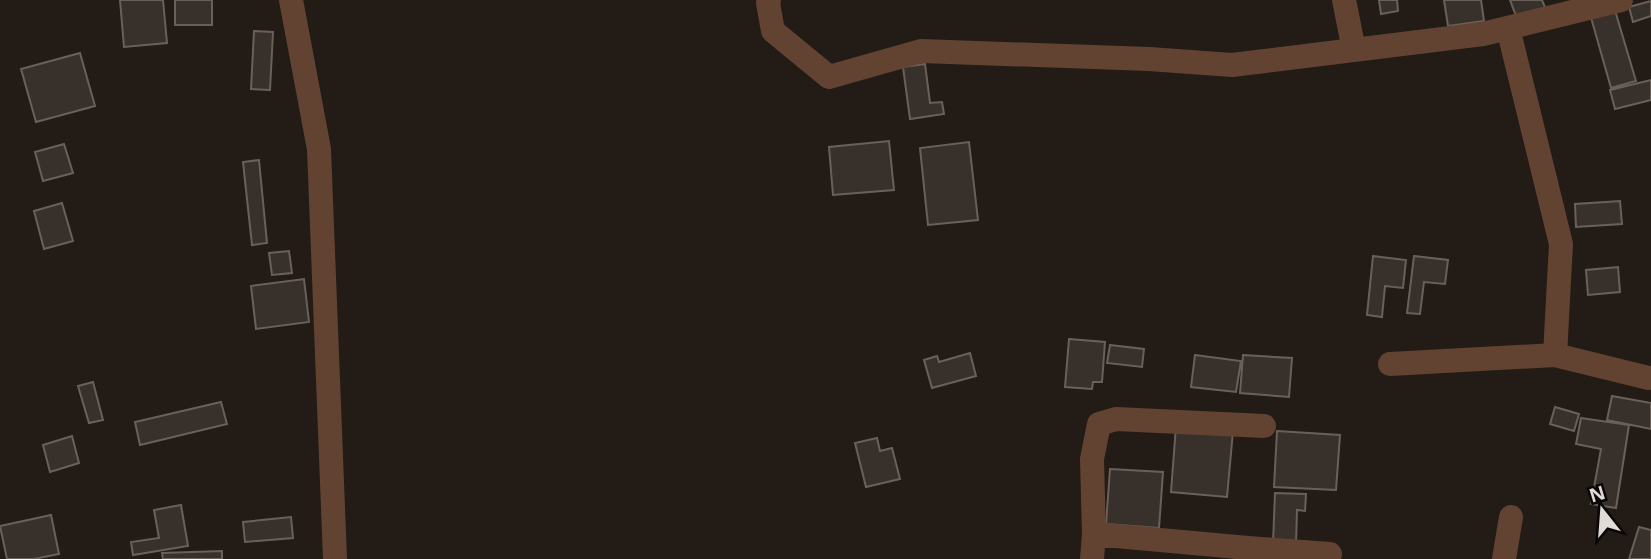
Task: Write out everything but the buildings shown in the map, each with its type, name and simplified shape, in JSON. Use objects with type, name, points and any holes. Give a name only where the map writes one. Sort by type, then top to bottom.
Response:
[{"type":"street","points":[[291,0],[319,149],[335,559]]},
{"type":"street","points":[[769,0],[773,31],[829,77],[921,51],[1149,59],[1232,65],[1483,34],[1620,0]]},
{"type":"street","points":[[1343,0],[1354,50]]},
{"type":"street","points":[[1508,28],[1561,244],[1555,355]]},
{"type":"street","points":[[1390,364],[1555,355],[1649,378]]},
{"type":"street","points":[[1092,559],[1092,459],[1100,424],[1116,419],[1264,426]]},
{"type":"street","points":[[1504,559],[1511,517]]},
{"type":"street","points":[[1094,534],[1330,554]]}]
